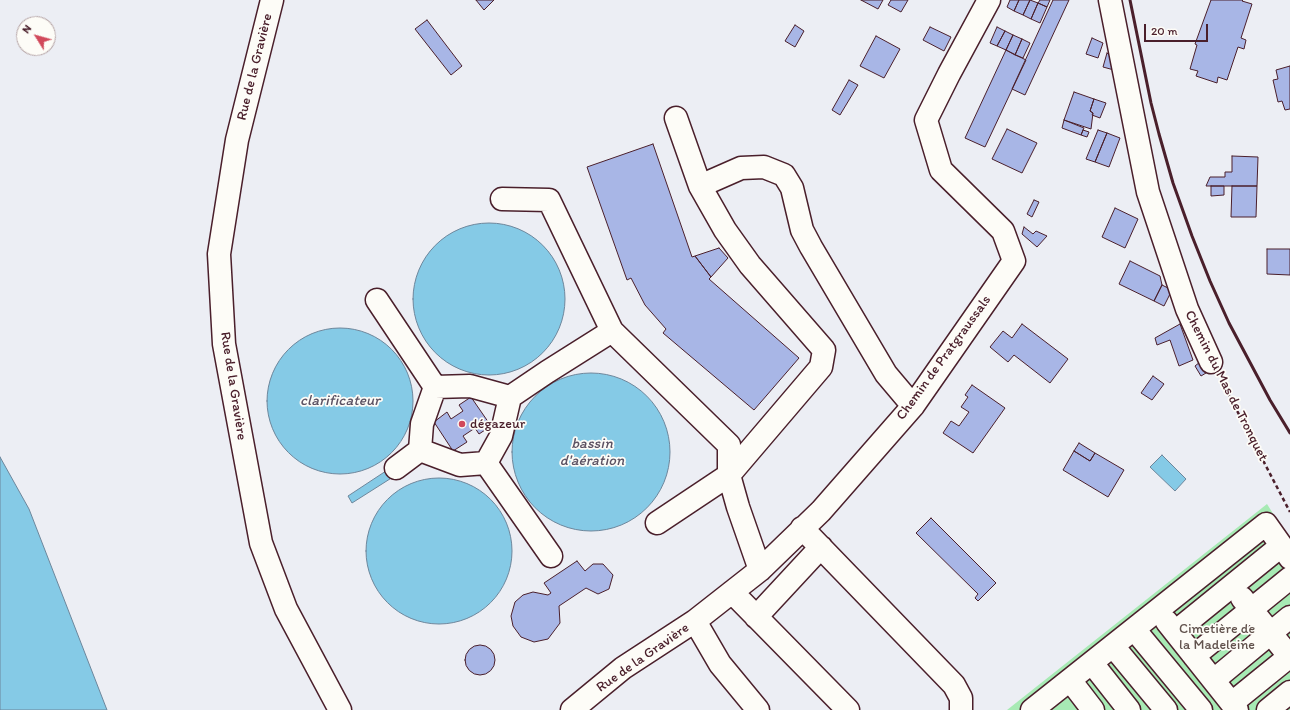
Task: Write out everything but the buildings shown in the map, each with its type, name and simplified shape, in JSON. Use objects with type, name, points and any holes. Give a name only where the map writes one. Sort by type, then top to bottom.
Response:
[{"type":"street","name":"Rue de la Gravière","points":[[272,0],[237,140],[219,254],[224,344],[261,543],[286,610],[340,710]]},
{"type":"street","name":"Chemin de Pratgraussals","points":[[695,621],[760,570],[821,510],[913,406],[1014,260],[1003,232],[941,170],[926,120],[989,0]]},
{"type":"street","name":"Chemin du Mas de Tronquet","points":[[1110,0],[1148,192],[1187,309],[1211,362]]},
{"type":"street","points":[[657,523],[729,475],[821,367],[824,350],[750,265],[725,230],[700,186],[676,118]]},
{"type":"street","points":[[700,186],[741,168],[764,167],[784,175],[792,188],[802,230],[810,247],[886,374],[913,406]]},
{"type":"street","points":[[502,200],[549,200],[612,331],[729,445],[729,475],[738,507],[760,570]]},
{"type":"street","points":[[377,300],[435,387]]},
{"type":"street","points":[[486,463],[501,436],[510,397],[612,331]]},
{"type":"street","points":[[435,387],[470,386],[510,397]]},
{"type":"street","points":[[396,468],[420,450],[422,424],[435,387]]},
{"type":"street","points":[[420,450],[460,465],[486,463]]},
{"type":"street","points":[[486,463],[551,556]]},
{"type":"street","points":[[1032,710],[1266,524],[1286,552],[1232,586],[1175,632]]},
{"type":"street","points":[[802,528],[954,685],[961,698],[961,710]]},
{"type":"street","points":[[756,617],[821,547]]},
{"type":"street","points":[[1157,610],[1235,707],[1290,656],[1215,564]]},
{"type":"street","points":[[1194,656],[1290,578]]},
{"type":"street","points":[[732,592],[848,710]]},
{"type":"street","points":[[1214,680],[1290,617]]},
{"type":"street","name":"Rue de la Gravière","points":[[572,710],[623,668],[695,621]]},
{"type":"street","points":[[695,621],[720,664],[758,710]]},
{"type":"street","points":[[1134,628],[1201,710]]},
{"type":"street","points":[[1113,646],[1166,710]]},
{"type":"street","points":[[1092,663],[1129,710]]},
{"type":"street","points":[[1070,680],[1085,707]]},
{"type":"street","points":[[1268,710],[1290,692]]},
{"type":"path","name":"Chemin du Mas de Tronquet","points":[[1211,362],[1290,512]]},
{"type":"green space","name":"Cimetière de la Madeleine","points":[[1267,504],[1290,541],[1290,710],[1007,710]]},
{"type":"water","points":[[482,223],[496,223],[511,226],[525,232],[543,245],[556,263],[562,277],[565,299],[562,321],[556,335],[543,353],[525,366],[511,372],[496,375],[482,375],[467,372],[453,366],[441,358],[430,347],[422,335],[416,321],[413,306],[413,292],[416,277],[422,263],[430,251],[441,240],[453,232],[467,226]]},
{"type":"water","name":"clarificateur","points":[[333,328],[347,328],[375,336],[387,344],[397,354],[408,373],[412,387],[412,415],[405,436],[397,448],[387,458],[368,469],[347,474],[333,474],[305,466],[293,458],[283,448],[272,429],[267,408],[267,394],[275,366],[283,354],[293,344],[312,333]]},
{"type":"water","name":"bassin d'aération","points":[[599,373],[614,376],[628,382],[647,396],[657,408],[667,429],[670,452],[667,475],[657,496],[647,508],[635,518],[614,528],[599,531],[583,531],[568,528],[547,518],[535,508],[525,496],[515,475],[513,467],[512,444],[515,429],[525,408],[535,396],[547,386],[568,376],[576,374]]},
{"type":"water","points":[[1162,455],[1186,479],[1175,491],[1150,467]]},
{"type":"water","points":[[0,457],[29,509],[107,710],[0,710]]},
{"type":"water","points":[[389,469],[393,477],[352,503],[348,496]]},
{"type":"water","points":[[432,478],[446,478],[474,486],[491,499],[504,516],[507,523],[511,537],[511,565],[507,579],[500,592],[491,603],[474,616],[467,619],[446,624],[432,624],[404,616],[387,603],[382,597],[371,579],[366,558],[366,544],[374,516],[387,499],[393,494],[411,483]]},
{"type":"railway","points":[[1130,0],[1151,103],[1159,134],[1173,183],[1192,236],[1229,323],[1270,400],[1290,433]]},
{"type":"place","name":"dégazeur","points":[[462,424]]}]
